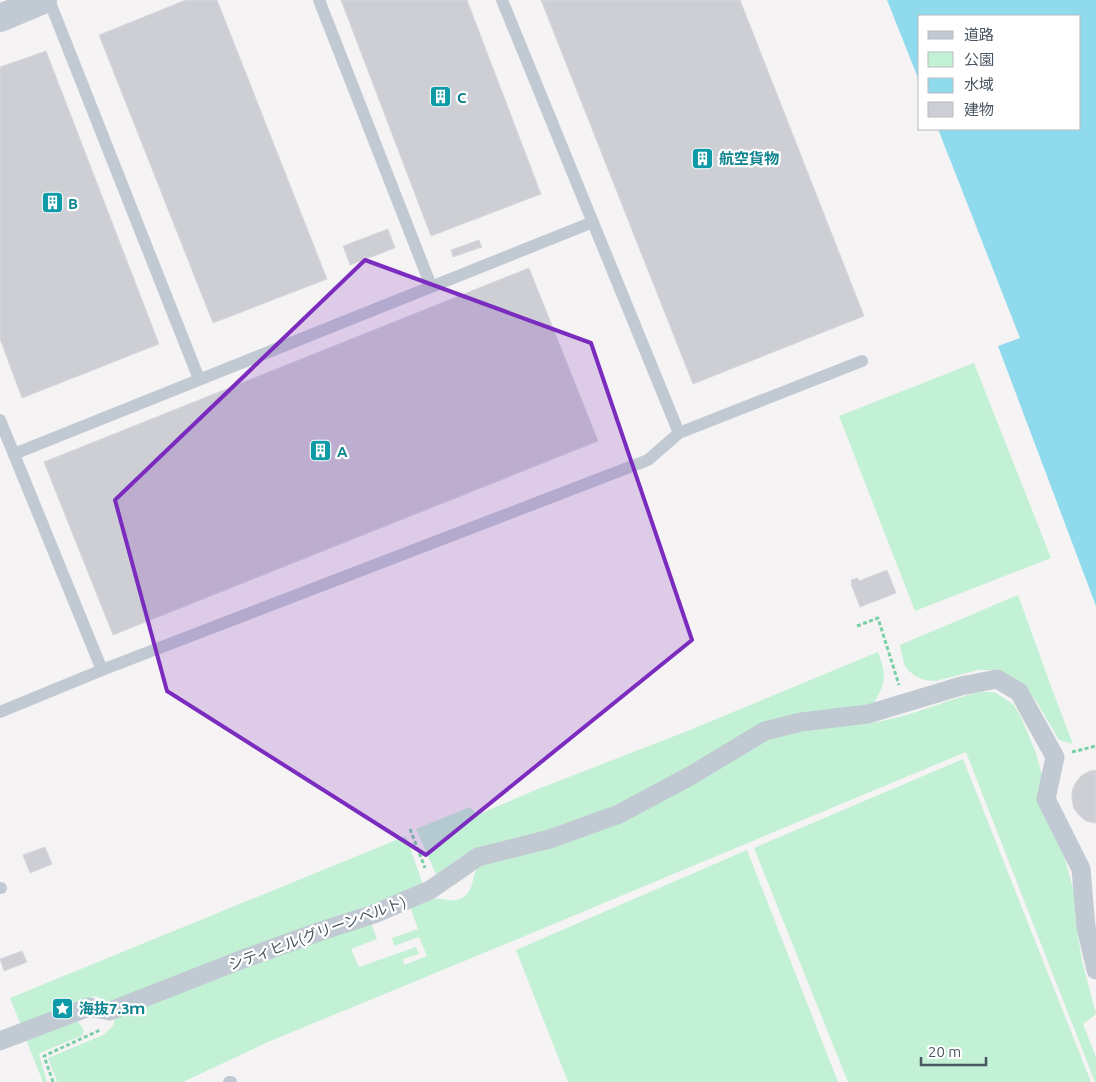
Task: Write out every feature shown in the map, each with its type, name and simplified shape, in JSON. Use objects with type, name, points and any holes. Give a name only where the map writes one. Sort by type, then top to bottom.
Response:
[{"type":"street","points":[[0,18],[43,0]]},
{"type":"street","name":"シティヒル(グリーンベルト)","points":[[0,1041],[89,1006],[110,1012],[321,931],[374,914],[433,887],[478,857],[550,839],[619,814],[690,776],[765,731],[801,722],[868,714],[960,686],[997,680],[1019,692],[1055,757],[1046,799],[1081,869],[1086,927],[1096,970]]},
{"type":"lane","points":[[49,0],[199,379]]},
{"type":"lane","points":[[319,0],[431,286]]},
{"type":"lane","points":[[502,0],[678,433]]},
{"type":"lane","points":[[14,454],[593,222]]},
{"type":"lane","points":[[0,712],[102,670],[648,460],[678,433],[862,360]]},
{"type":"lane","points":[[0,420],[102,670]]},
{"type":"path","points":[[857,626],[878,618],[904,703]]},
{"type":"path","points":[[410,830],[433,887]]},
{"type":"path","points":[[53,1082],[44,1056],[86,1037]]},
{"type":"highlighted area","points":[[365,260],[591,343],[692,640],[426,855],[167,691],[115,500]]},
{"type":"green space","points":[[974,363],[1051,558],[915,611],[839,416]]},
{"type":"green space","points":[[1018,595],[1073,744],[1059,740],[1035,699],[1015,679],[990,670],[978,670],[936,681],[925,680],[915,676],[904,664],[900,645]]},
{"type":"green space","points":[[878,652],[883,667],[884,679],[881,691],[873,704],[792,716],[640,796],[556,830],[470,853],[459,858],[440,875],[437,876],[416,829],[470,807],[477,815]]},
{"type":"green space","points":[[980,692],[996,693],[1013,704],[1021,717],[1036,753],[1074,892],[1076,924],[1082,961],[1096,1014],[1083,1024],[1096,1057],[1096,1082],[966,752],[268,1042],[183,1082],[57,1082],[48,1058],[103,1035],[113,1026],[116,1016],[285,951],[371,923],[377,939],[351,949],[359,967],[416,947],[419,954],[403,959],[404,965],[427,956],[419,937],[394,946],[392,938],[418,929],[410,906],[430,899],[458,900],[463,898],[470,890],[477,868],[480,866],[600,829],[767,737],[804,729],[877,722]]},
{"type":"green space","points":[[963,759],[1091,1082],[848,1082],[754,848]]},
{"type":"green space","points":[[406,836],[423,885],[418,891],[111,1004],[96,996],[21,1025],[10,998]]},
{"type":"green space","points":[[747,850],[838,1082],[568,1082],[516,950]]},
{"type":"green space","points":[[73,1020],[79,1023],[84,1032],[81,1036],[39,1055],[47,1082],[43,1082],[25,1037]]},
{"type":"water","points":[[887,0],[1096,0],[1096,606],[998,346],[1020,338],[938,130],[1081,130],[1081,15],[918,15],[918,78]]},
{"type":"building","points":[[186,0],[217,0],[327,279],[213,323],[99,35]]},
{"type":"building","name":"C","points":[[341,0],[467,0],[541,194],[431,236]]},
{"type":"building","name":"航空貨物","points":[[541,0],[740,0],[864,316],[693,384]]},
{"type":"building","name":"B","points":[[46,51],[159,344],[22,398],[0,339],[0,67]]},
{"type":"building","points":[[388,229],[395,248],[350,265],[343,246]]},
{"type":"building","points":[[479,240],[482,247],[453,257],[451,250]]},
{"type":"building","name":"A","points":[[529,268],[598,441],[113,635],[44,462]]},
{"type":"building","points":[[887,570],[896,593],[860,607],[851,580],[858,578],[859,581]]},
{"type":"building","points":[[1096,770],[1096,823],[1094,823],[1086,821],[1074,809],[1072,791],[1082,775]]},
{"type":"building","points":[[45,847],[52,864],[30,873],[23,855]]},
{"type":"building","points":[[22,951],[27,962],[4,971],[0,959]]},
{"type":"place","name":"C","points":[[441,97]]},
{"type":"place","name":"航空貨物","points":[[703,158]]},
{"type":"place","name":"B","points":[[52,203]]},
{"type":"place","name":"A","points":[[321,451]]},
{"type":"place","name":"海抜7.3ｍ","points":[[63,1008]]}]
